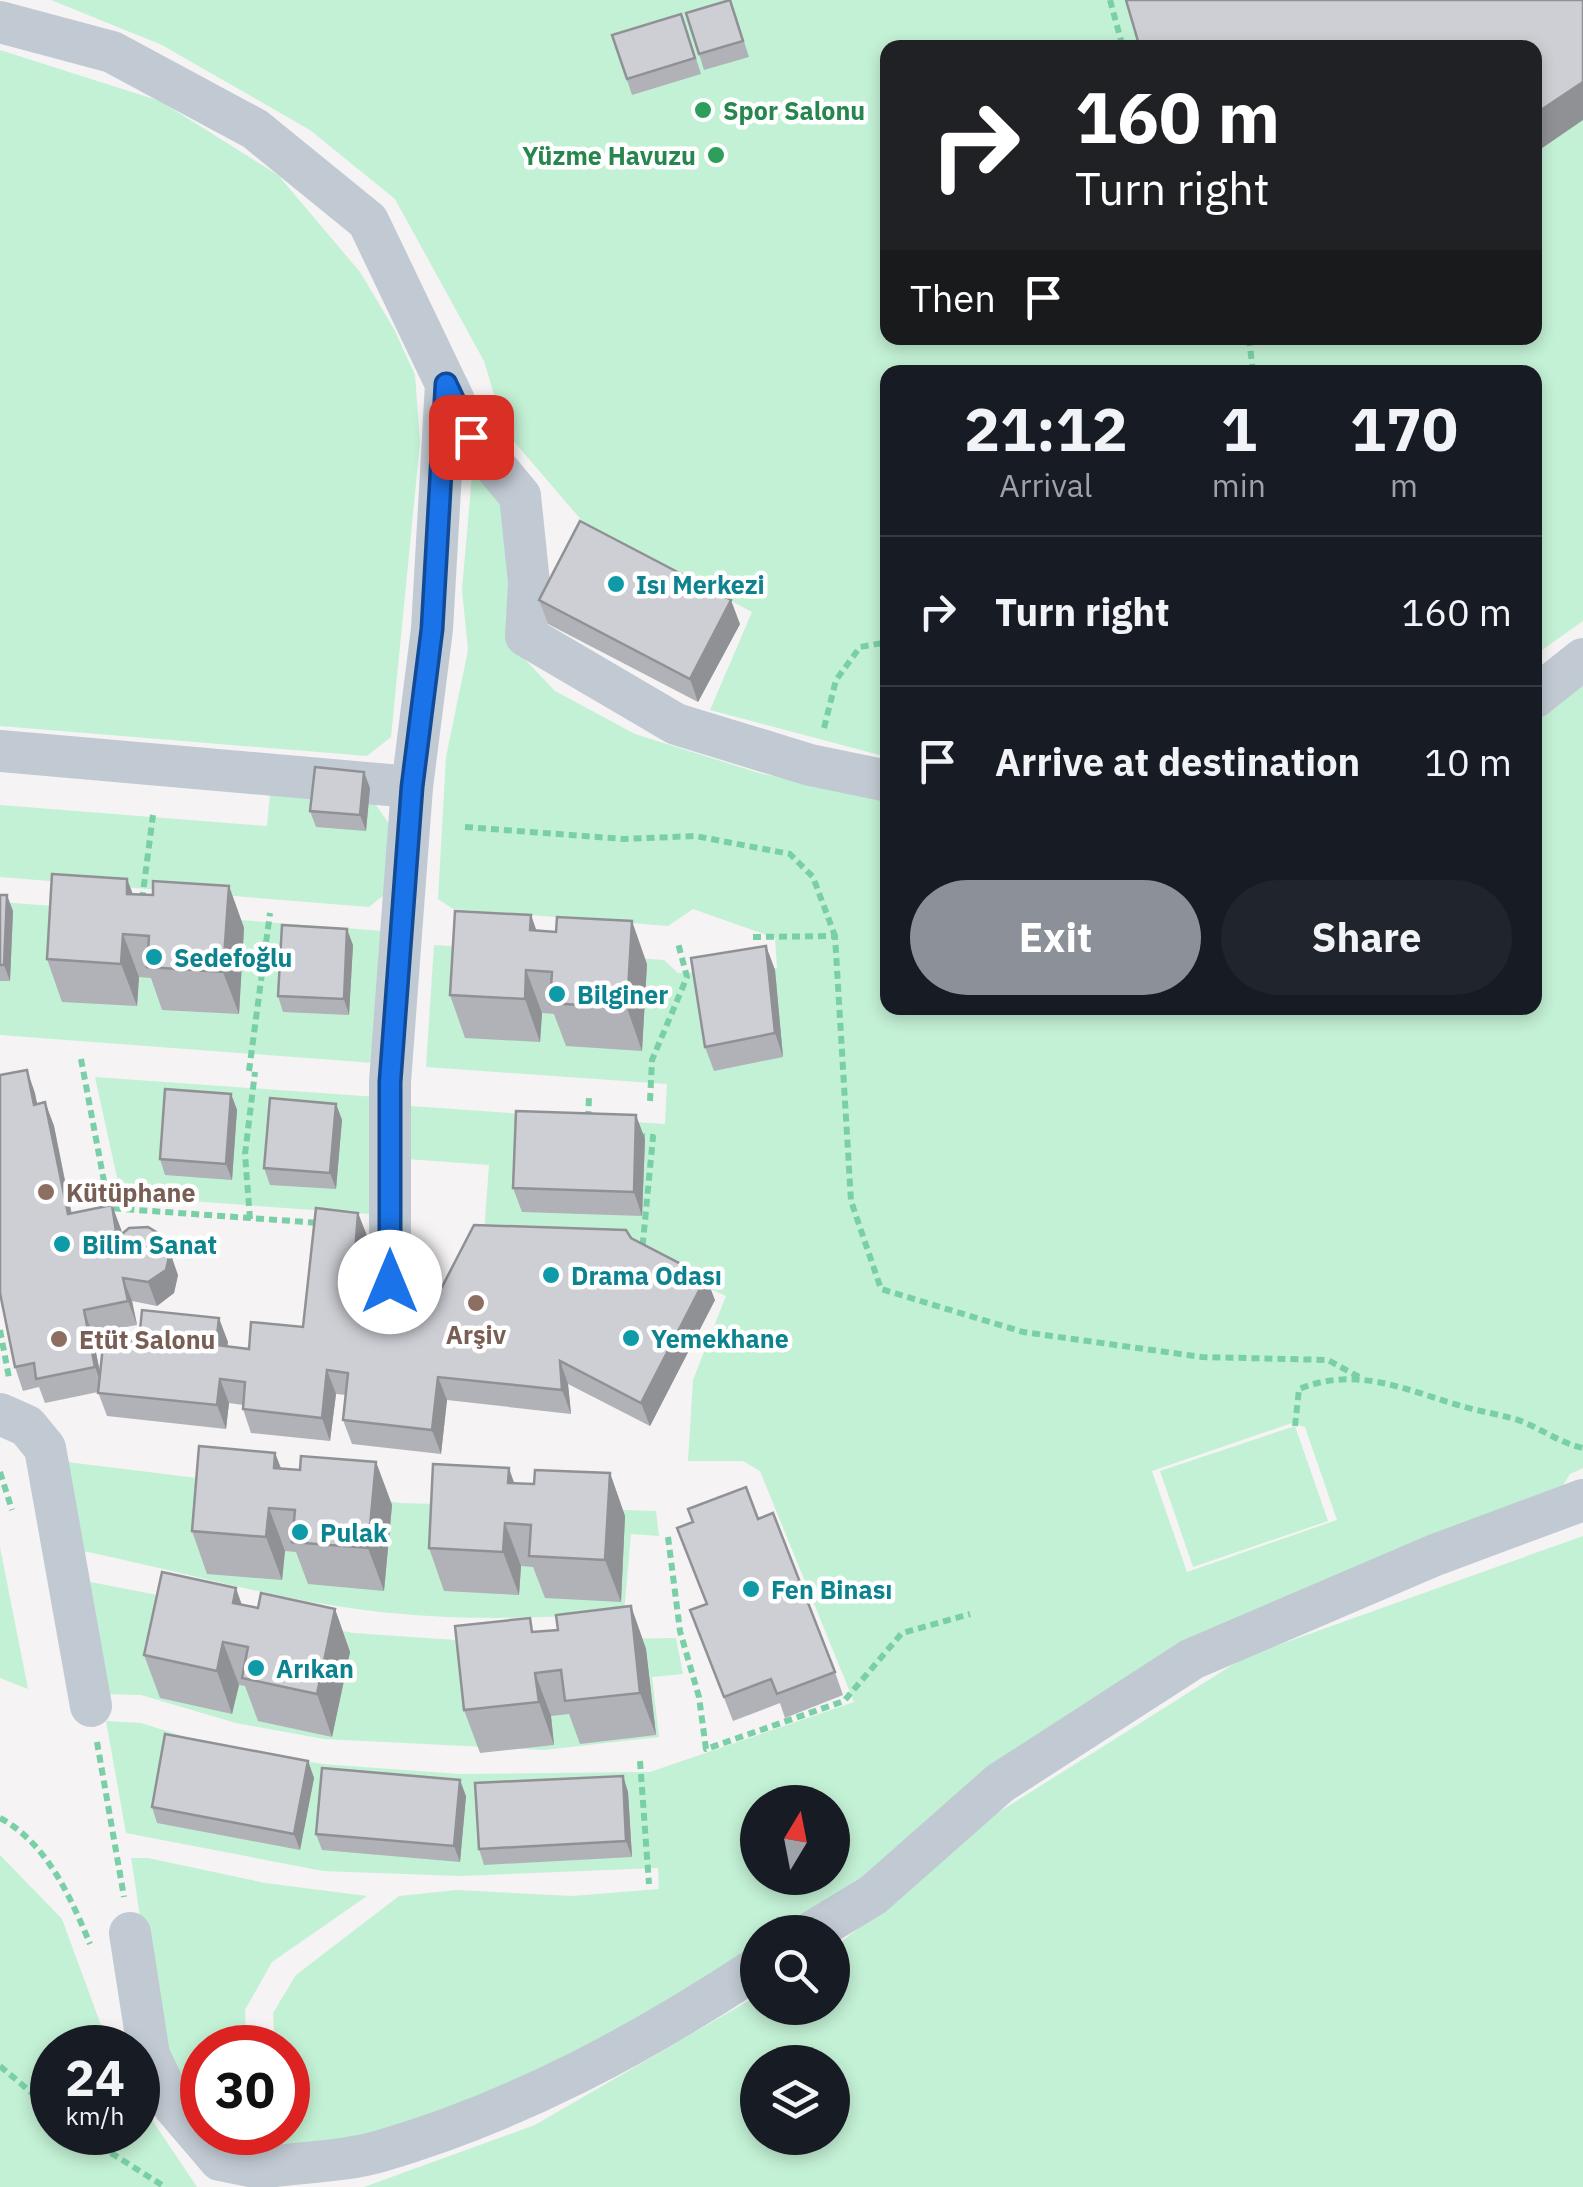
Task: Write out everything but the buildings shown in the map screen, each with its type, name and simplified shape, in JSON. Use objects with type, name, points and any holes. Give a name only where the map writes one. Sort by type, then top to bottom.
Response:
[{"type":"street","points":[[0,22],[112,52],[255,129],[368,222],[471,437],[520,496],[529,584],[526,636],[676,724],[810,765],[880,780]]},
{"type":"street","points":[[390,1282],[390,1082],[412,787],[432,629],[446,384]]},
{"type":"street","points":[[1542,691],[1583,659]]},
{"type":"street","points":[[0,752],[412,787]]},
{"type":"street","points":[[6,1403],[46,1448],[91,1706]]},
{"type":"street","points":[[840,1915],[872,1895],[1000,1783],[1192,1659],[1435,1554],[1583,1500]]},
{"type":"street","points":[[111,1941],[148,2055],[180,2113]]},
{"type":"street","points":[[310,2151],[378,2152],[519,2102],[659,2032],[740,1979]]},
{"type":"street","points":[[216,2155],[220,2160],[240,2155]]},
{"type":"path","points":[[1110,0],[1121,40]]},
{"type":"path","points":[[810,765],[828,719],[836,680],[860,647],[880,643]]},
{"type":"path","points":[[142,902],[153,815]]},
{"type":"path","points":[[465,828],[624,840],[694,836],[790,854],[813,877],[835,936],[851,1201],[881,1288],[1023,1332],[1202,1357],[1328,1360],[1358,1377]]},
{"type":"path","points":[[250,1219],[245,1154],[270,913]]},
{"type":"path","points":[[753,937],[835,936]]},
{"type":"path","points":[[650,1101],[652,1060],[687,977],[678,943]]},
{"type":"path","points":[[81,1059],[108,1208],[390,1228]]},
{"type":"path","points":[[588,1133],[589,1096]]},
{"type":"path","points":[[620,1135],[653,1136],[642,1253]]},
{"type":"path","points":[[0,1330],[6,1403]]},
{"type":"path","points":[[1295,1426],[1299,1389],[1320,1380],[1358,1377],[1410,1386],[1462,1406],[1523,1422],[1564,1444],[1583,1448]]},
{"type":"path","points":[[668,1538],[680,1632],[699,1697],[706,1749],[844,1702],[902,1633],[970,1614]]},
{"type":"path","points":[[91,1706],[111,1941]]},
{"type":"path","points":[[640,1761],[649,1884]]},
{"type":"path","points":[[0,1818],[13,1825],[111,1941]]},
{"type":"path","points":[[0,2066],[30,2091]]},
{"type":"path","points":[[114,2155],[165,2187]]},
{"type":"green space","points":[[51,0],[1583,0],[1583,621],[1542,650],[1542,365],[880,365],[880,755],[710,710],[752,612],[583,522],[505,431],[484,361],[395,199],[310,130],[162,45]]},
{"type":"green space","points":[[0,50],[160,101],[278,175],[360,272],[394,329],[415,375],[420,443],[391,737],[367,756],[0,726]]},
{"type":"green space","points":[[472,475],[492,481],[502,512],[513,647],[555,691],[635,734],[759,773],[880,799],[880,1015],[1542,1015],[1542,709],[1583,681],[1583,1468],[1570,1474],[1560,1490],[1191,1645],[850,1895],[850,1785],[740,1785],[740,1895],[850,1895],[817,1915],[740,1915],[740,1962],[540,2078],[338,2145],[310,2145],[310,2025],[274,2025],[273,2013],[296,1975],[399,1896],[457,1890],[572,1896],[659,1889],[658,1868],[460,1876],[323,1871],[126,1833],[106,1721],[141,1723],[205,1743],[322,1764],[460,1774],[650,1772],[854,1702],[760,1471],[743,1461],[688,1461],[693,1380],[726,1296],[635,1254],[483,1248],[489,1165],[407,1159],[410,1106],[665,1124],[667,1084],[426,1067],[434,945],[664,960],[678,973],[777,968],[775,938],[693,909],[668,926],[453,909],[438,899],[446,757],[468,650],[462,590]],"holes":[[[1292,1423],[1305,1427],[1337,1520],[1187,1572],[1152,1471]]]},
{"type":"green space","points":[[270,794],[374,802],[392,828],[385,894],[369,907],[0,877],[0,805],[267,826]]},
{"type":"green space","points":[[0,902],[384,931],[374,1063],[0,1035]]},
{"type":"green space","points":[[95,1077],[377,1097],[369,1214],[121,1196]]},
{"type":"green space","points":[[1295,1426],[1328,1521],[1193,1567],[1160,1471]]},
{"type":"green space","points":[[59,1461],[401,1503],[656,1511],[659,1536],[631,1534],[624,1613],[494,1618],[364,1610],[291,1598],[73,1549]]},
{"type":"green space","points":[[1583,1536],[1583,2187],[364,2187],[535,2125],[740,2006],[740,2025],[850,2025],[850,1935],[999,1812],[1245,1657]]},
{"type":"green space","points":[[0,1547],[28,1689],[0,1678]]},
{"type":"green space","points":[[80,1580],[353,1633],[470,1641],[676,1638],[683,1674],[652,1677],[659,1737],[544,1750],[324,1739],[236,1723],[141,1695],[102,1694]]},
{"type":"green space","points":[[0,1855],[62,1919],[101,2025],[30,2025],[30,2155],[160,2155],[160,2132],[197,2187],[0,2187]]},
{"type":"green space","points":[[131,1858],[148,1858],[265,1883],[367,1896],[272,1962],[245,2010],[245,2025],[180,2025],[180,2074],[161,2025]]},
{"type":"place","name":"Spor Salonu","points":[[703,110]]},
{"type":"place","name":"Yüzme Havuzu","points":[[716,155]]},
{"type":"place","name":"Isı Merkezi","points":[[616,584]]},
{"type":"place","name":"Sedefoğlu","points":[[154,957]]},
{"type":"place","name":"Bilginer","points":[[557,994]]},
{"type":"place","name":"Kütüphane","points":[[46,1192]]},
{"type":"place","name":"Bilim Sanat","points":[[62,1244]]},
{"type":"place","name":"Drama Odası","points":[[551,1275]]},
{"type":"place","name":"Arşiv","points":[[476,1303]]},
{"type":"place","name":"Yemekhane","points":[[631,1338]]},
{"type":"place","name":"Etüt Salonu","points":[[59,1339]]},
{"type":"place","name":"Pulak","points":[[300,1532]]},
{"type":"place","name":"Fen Binası","points":[[751,1589]]},
{"type":"place","name":"Arıkan","points":[[256,1668]]},
{"type":"route","points":[[390,1282],[390,1082],[412,787],[432,629],[446,384],[471,437]]}]
